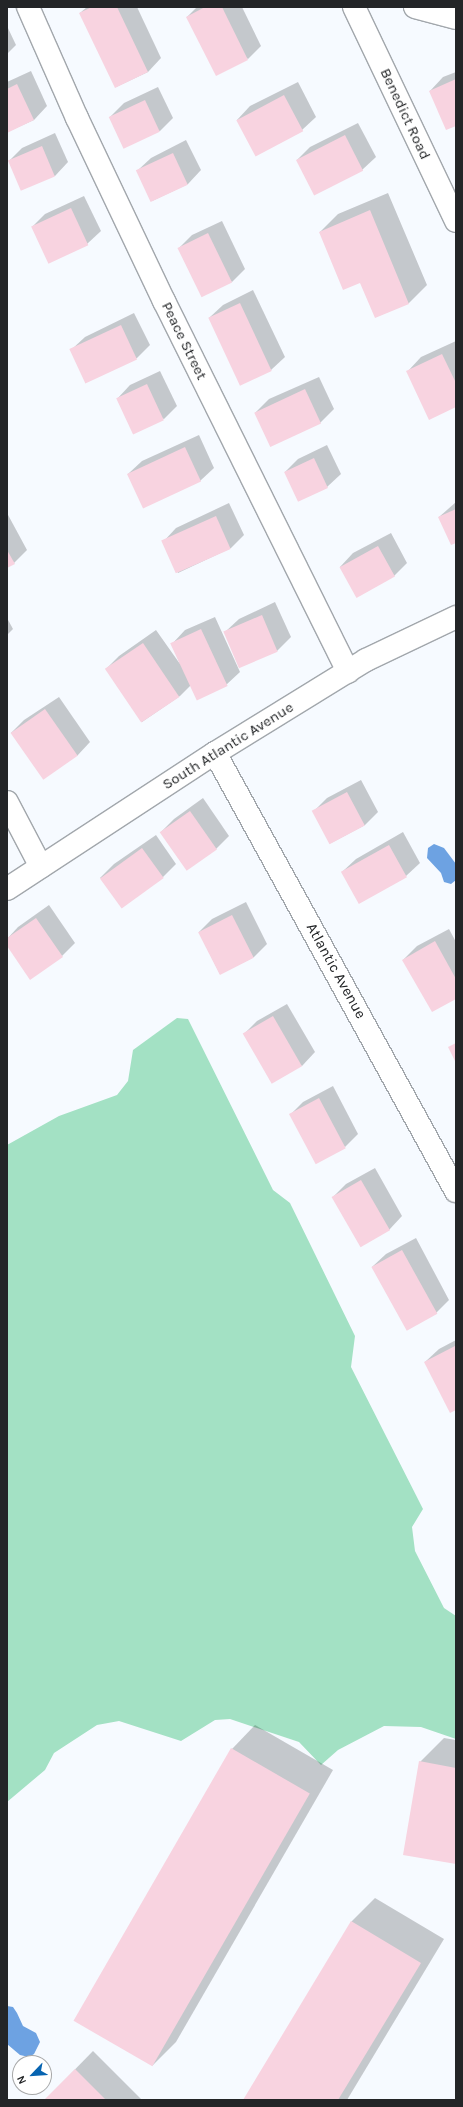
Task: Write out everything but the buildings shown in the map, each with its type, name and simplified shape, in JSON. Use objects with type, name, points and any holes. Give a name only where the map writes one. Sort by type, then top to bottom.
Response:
[{"type":"street","name":"Peace Street","points":[[28,7],[78,118],[164,301],[348,672]]},
{"type":"street","name":"Benedict Road","points":[[354,7],[456,221]]},
{"type":"street","points":[[415,7],[456,18]]},
{"type":"street","name":"South Atlantic Avenue","points":[[7,889],[215,753],[366,660],[456,617]]},
{"type":"street","name":"Atlantic Avenue","points":[[215,753],[456,1191]]},
{"type":"street","points":[[7,802],[41,867]]},
{"type":"green space","points":[[177,1018],[188,1019],[273,1190],[290,1203],[355,1336],[351,1367],[423,1509],[412,1527],[415,1551],[444,1608],[456,1616],[456,1739],[421,1727],[384,1726],[338,1750],[321,1765],[299,1742],[230,1719],[215,1720],[181,1741],[119,1721],[97,1725],[54,1753],[45,1770],[7,1802],[7,1145],[59,1116],[117,1095],[128,1081],[133,1050]]},
{"type":"water","points":[[434,844],[444,848],[456,864],[456,880],[451,884],[444,882],[441,873],[427,858],[428,848]]},
{"type":"water","points":[[7,2006],[13,2007],[23,2026],[36,2033],[40,2042],[32,2055],[20,2055],[7,2044]]}]
